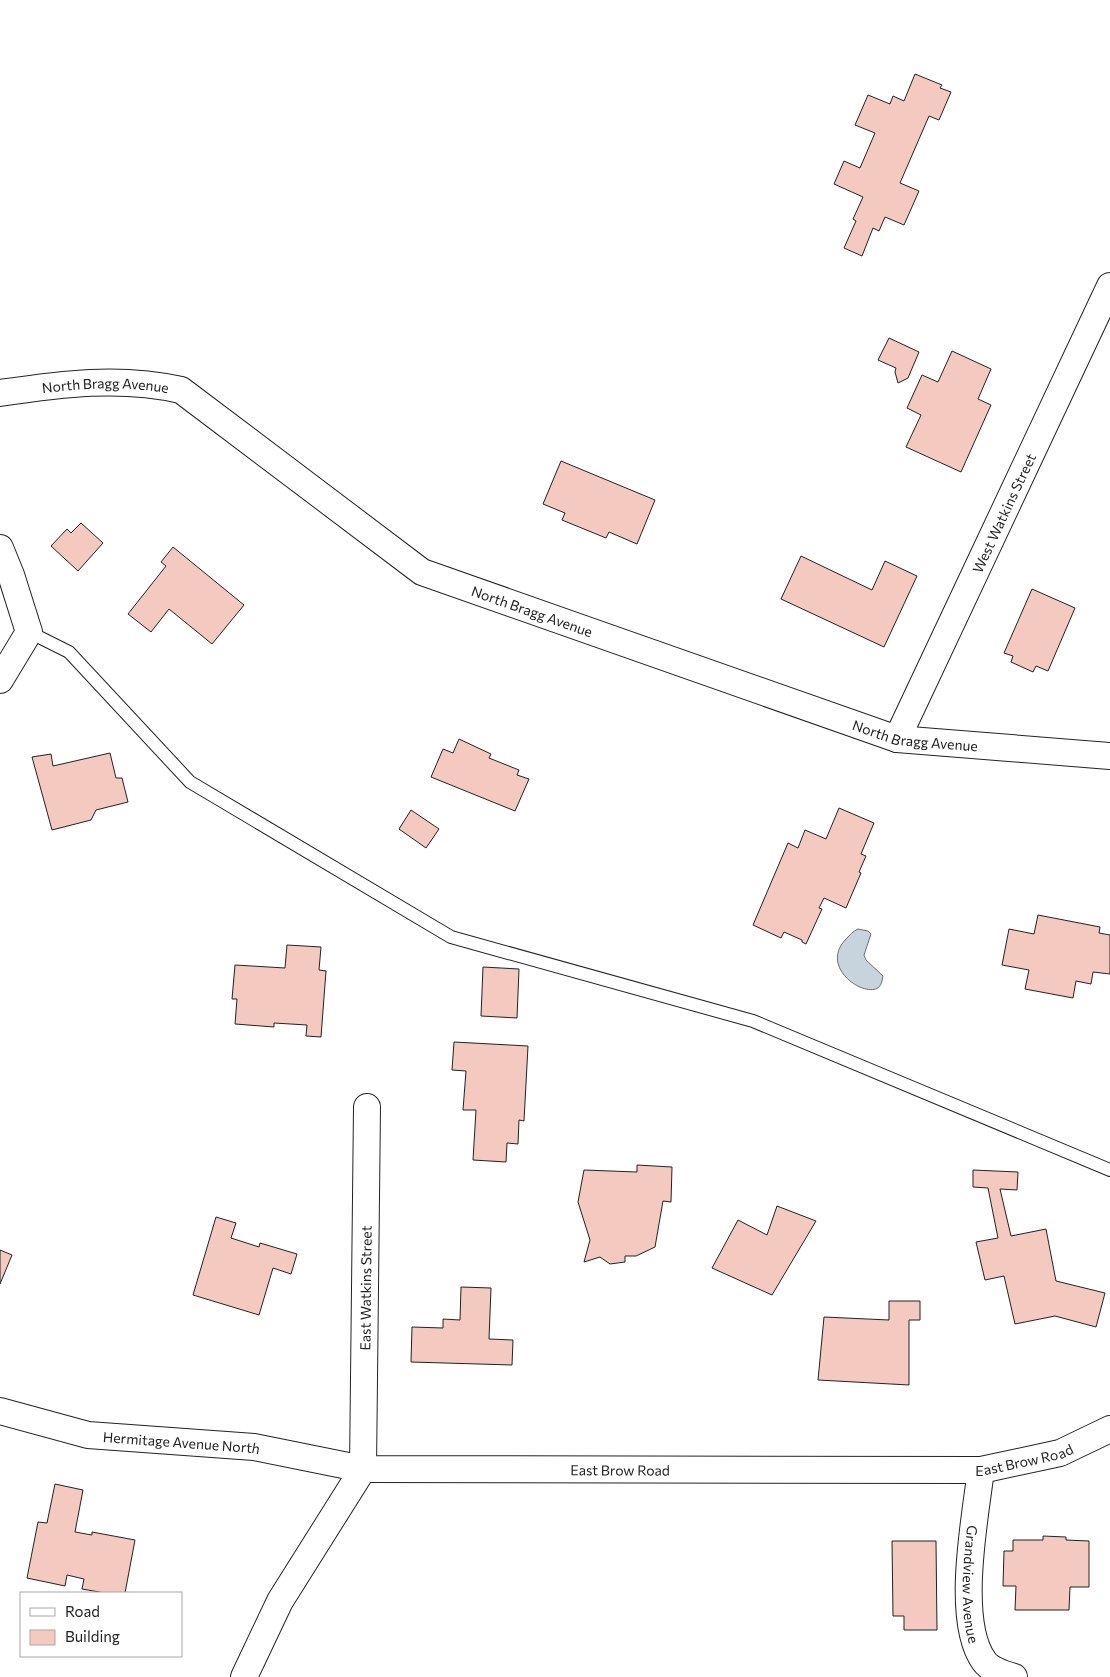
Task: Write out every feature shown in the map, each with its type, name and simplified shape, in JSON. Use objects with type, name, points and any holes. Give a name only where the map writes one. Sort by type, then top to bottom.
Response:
[{"type":"street","name":"West Watkins Street","points":[[896,739],[1110,286]]},
{"type":"street","name":"North Bragg Avenue","points":[[0,393],[64,384],[105,382],[158,385],[181,390],[422,572],[896,739],[1110,756]]},
{"type":"street","points":[[0,548],[11,575],[29,632],[0,680]]},
{"type":"street","name":"East Watkins Street","points":[[364,1470],[367,1107]]},
{"type":"street","name":"Hermitage Avenue North","points":[[0,1411],[88,1435],[254,1447],[364,1470]]},
{"type":"street","name":"East Brow Road","points":[[364,1470],[981,1470],[1060,1453],[1110,1428]]},
{"type":"street","points":[[244,1677],[280,1601],[364,1470]]},
{"type":"street","name":"Grandview Avenue","points":[[981,1470],[968,1584],[973,1639],[984,1663],[1001,1673],[1014,1677]]},
{"type":"lane","points":[[29,632],[69,652],[190,782],[451,937],[754,1021],[1110,1170]]},
{"type":"shaded area","points":[[858,929],[868,931],[871,934],[864,955],[866,960],[883,976],[880,986],[873,990],[855,985],[841,970],[838,960],[839,950],[846,939]]},
{"type":"building","points":[[915,74],[942,85],[940,88],[951,92],[939,120],[929,116],[900,183],[919,191],[904,225],[885,217],[879,231],[873,228],[862,256],[844,248],[856,221],[853,219],[863,197],[834,184],[844,161],[860,168],[875,133],[855,125],[868,95],[890,104],[893,96],[904,101]]},
{"type":"building","points":[[889,338],[919,352],[908,378],[898,383],[895,372],[896,368],[878,360]]},
{"type":"building","points":[[952,351],[991,369],[978,399],[991,405],[961,472],[906,447],[921,415],[907,408],[922,375],[938,382]]},
{"type":"building","points":[[561,461],[655,500],[637,544],[609,532],[606,538],[562,520],[565,513],[543,504]]},
{"type":"building","points":[[81,523],[103,543],[78,571],[51,546],[67,529],[71,533]]},
{"type":"building","points":[[173,547],[244,605],[212,644],[169,609],[151,632],[128,614],[166,566],[161,562]]},
{"type":"building","points":[[801,556],[872,590],[885,561],[917,576],[884,647],[781,599]]},
{"type":"building","points":[[1032,589],[1075,608],[1048,671],[1036,666],[1033,672],[1011,662],[1013,656],[1004,653]]},
{"type":"building","points":[[459,739],[491,754],[489,758],[519,770],[517,775],[529,779],[515,811],[431,777],[443,749],[453,753]]},
{"type":"building","points":[[110,753],[116,778],[122,778],[128,802],[96,810],[91,820],[52,830],[32,757],[51,754],[53,766]]},
{"type":"building","points":[[839,808],[874,823],[861,854],[866,856],[859,872],[861,873],[846,908],[824,898],[819,908],[822,909],[806,944],[802,940],[784,932],[781,938],[753,925],[788,843],[798,848],[805,830],[826,839]]},
{"type":"building","points":[[411,810],[439,829],[426,848],[399,829]]},
{"type":"building","points":[[1038,915],[1100,927],[1099,933],[1110,935],[1110,974],[1093,972],[1091,984],[1076,981],[1073,998],[1025,989],[1029,970],[1002,965],[1009,929],[1034,934]]},
{"type":"building","points":[[287,945],[321,947],[319,970],[326,971],[321,1037],[306,1036],[307,1025],[274,1023],[274,1027],[235,1024],[237,999],[232,999],[235,965],[285,968]]},
{"type":"building","points":[[483,967],[519,969],[517,1018],[481,1016]]},
{"type":"building","points":[[454,1042],[528,1046],[524,1121],[519,1120],[518,1144],[507,1143],[506,1162],[473,1160],[476,1110],[463,1110],[466,1071],[452,1070]]},
{"type":"building","points":[[637,1165],[672,1167],[671,1202],[663,1201],[655,1247],[636,1256],[625,1256],[625,1262],[610,1264],[600,1257],[584,1262],[590,1240],[578,1202],[584,1170],[637,1172]]},
{"type":"building","points":[[973,1170],[1018,1172],[1017,1190],[1000,1189],[1011,1236],[1046,1229],[1056,1281],[1105,1293],[1096,1327],[1055,1316],[1015,1324],[1004,1276],[985,1280],[976,1242],[998,1238],[988,1188],[973,1187]]},
{"type":"building","points":[[777,1206],[816,1221],[772,1295],[712,1268],[738,1220],[767,1235]]},
{"type":"building","points":[[216,1217],[236,1223],[231,1238],[259,1247],[260,1243],[297,1254],[291,1274],[273,1268],[259,1315],[193,1295]]},
{"type":"building","points":[[0,1250],[12,1255],[0,1284]]},
{"type":"building","points":[[461,1287],[491,1288],[489,1339],[513,1340],[512,1365],[411,1362],[412,1327],[443,1328],[443,1319],[460,1320]]},
{"type":"building","points":[[889,1301],[920,1301],[920,1320],[909,1320],[909,1385],[818,1380],[824,1317],[889,1320]]},
{"type":"building","points":[[55,1484],[83,1490],[75,1532],[92,1535],[92,1532],[135,1540],[125,1592],[99,1592],[82,1589],[84,1579],[67,1575],[65,1586],[27,1578],[38,1522],[47,1523]]},
{"type":"building","points":[[1043,1536],[1089,1541],[1089,1587],[1070,1587],[1069,1610],[1015,1610],[1016,1586],[1003,1586],[1004,1551],[1013,1551],[1013,1540],[1043,1540]]},
{"type":"building","points":[[892,1541],[936,1541],[937,1630],[904,1630],[904,1616],[893,1616]]}]
